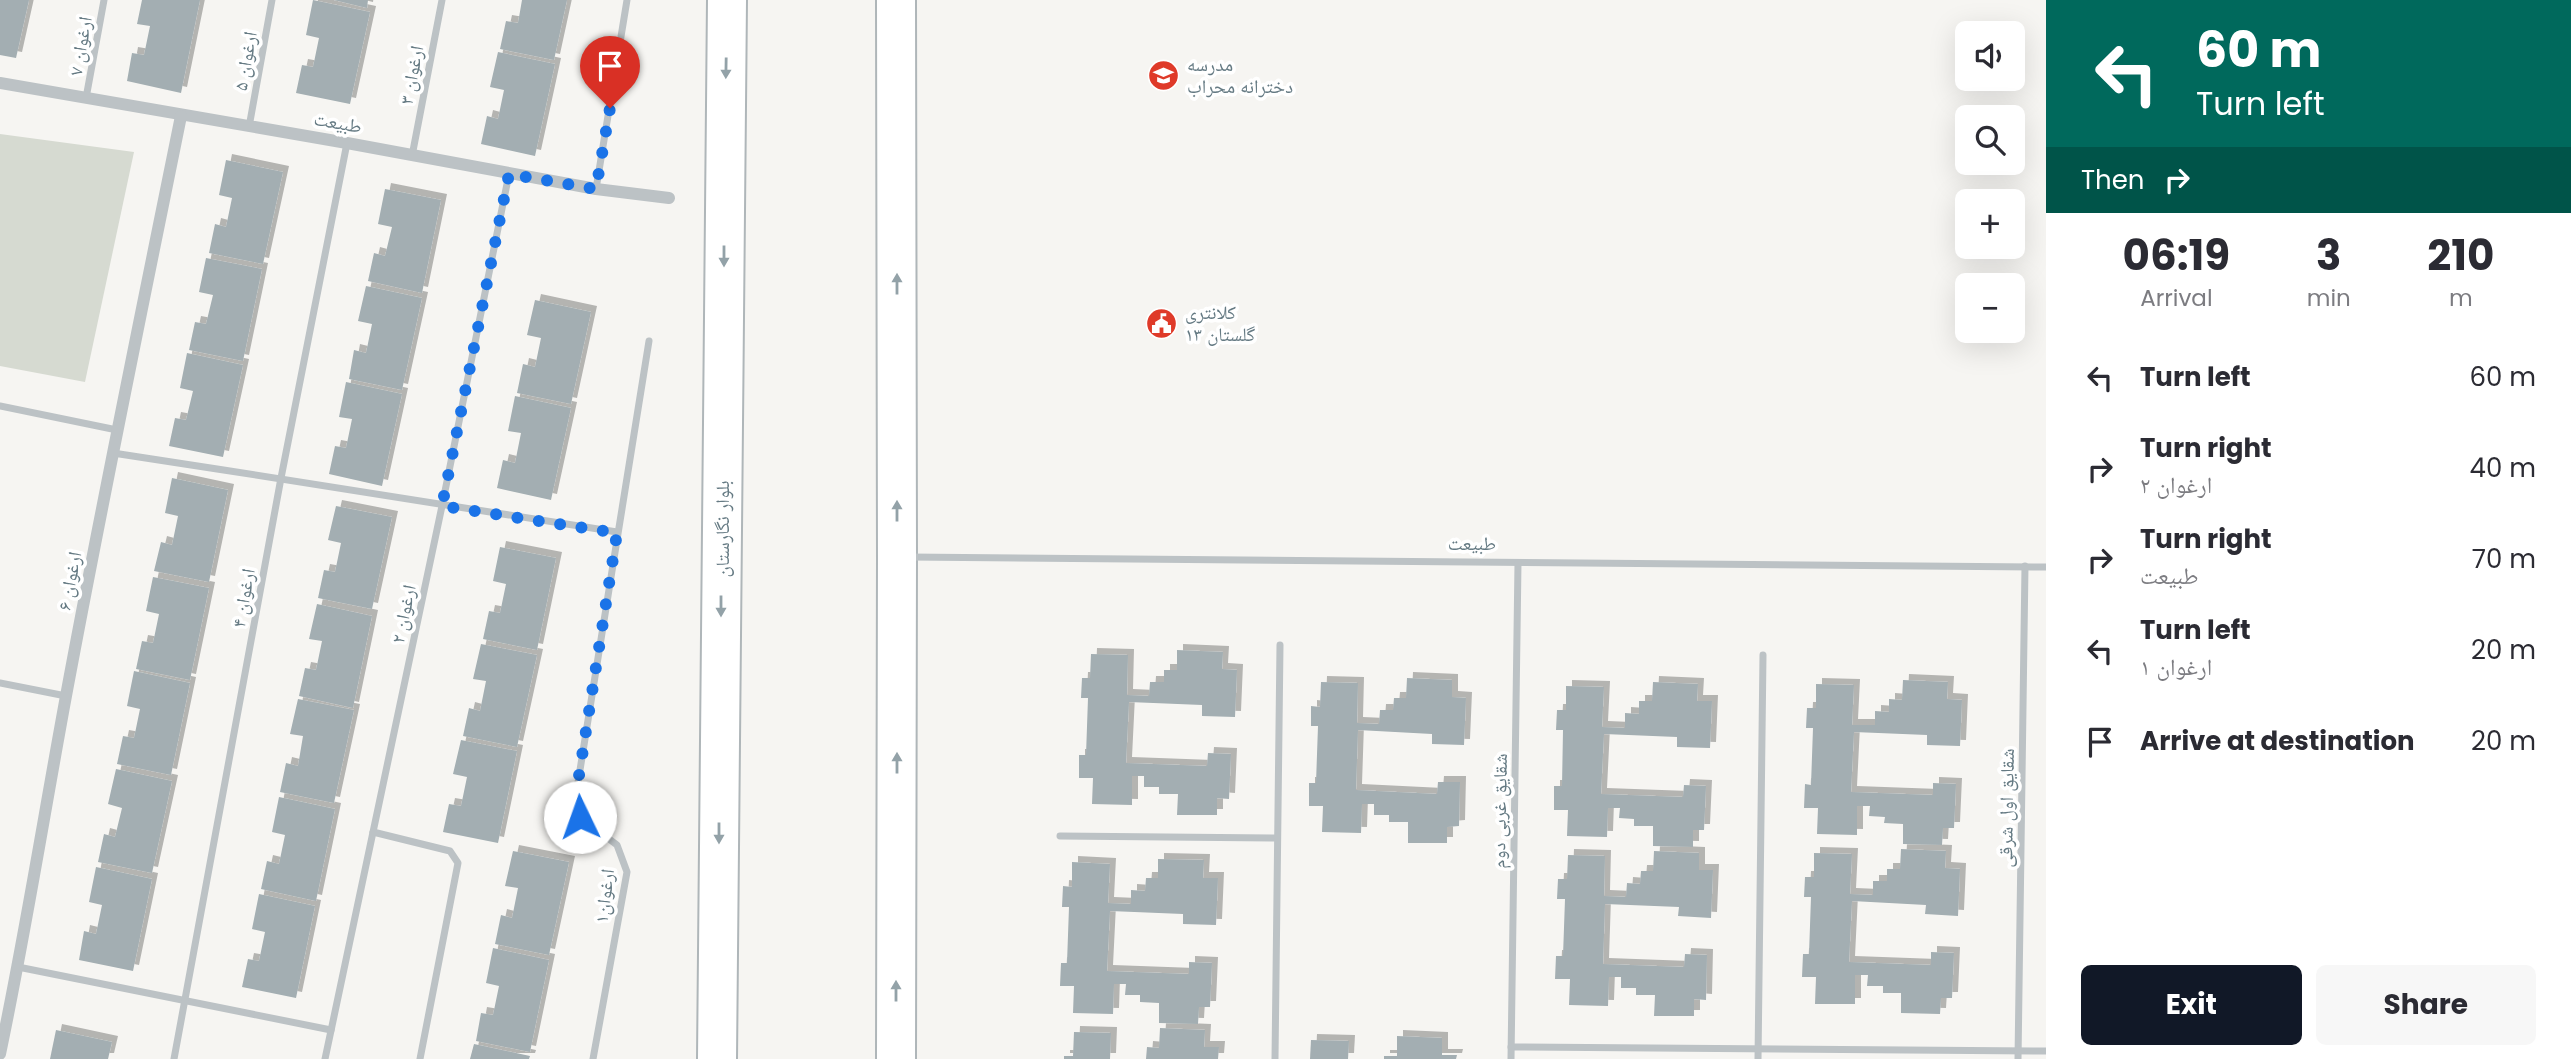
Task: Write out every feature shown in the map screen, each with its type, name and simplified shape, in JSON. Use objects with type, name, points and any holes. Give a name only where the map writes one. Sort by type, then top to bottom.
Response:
[{"type":"main road","name":"بلوار نگارستان","points":[[717,1059],[727,0]]},
{"type":"main road","points":[[896,0],[896,1059]]},
{"type":"street","name":"ارغوان ۷","points":[[86,98],[104,0]]},
{"type":"street","name":"ارغوان ۵","points":[[249,127],[272,0]]},
{"type":"street","name":"ارغوان ۳","points":[[412,156],[442,0]]},
{"type":"street","points":[[596,189],[628,0]]},
{"type":"street","name":"طبیعت","points":[[0,83],[596,189],[669,198]]},
{"type":"street","name":"ارغوان ۶","points":[[0,1054],[117,430],[181,116]]},
{"type":"street","name":"ارغوان ۴","points":[[174,1059],[281,478],[347,143]]},
{"type":"street","name":"ارغوان ۲","points":[[325,1059],[509,174]]},
{"type":"street","name":"ارغوان۱","points":[[593,1059],[626,872],[617,845],[580,817],[575,801],[649,341]]},
{"type":"street","points":[[0,406],[117,430]]},
{"type":"street","points":[[113,453],[617,533]]},
{"type":"street","name":"طبیعت","points":[[897,557],[2046,567]]},
{"type":"street","name":"شقایق غربی دوم","points":[[1511,1059],[1518,563]]},
{"type":"street","name":"شقایق اول شرقی","points":[[2018,1055],[2025,566]]},
{"type":"street","points":[[1275,1059],[1280,645]]},
{"type":"street","points":[[1758,1059],[1763,655]]},
{"type":"street","points":[[0,683],[66,696]]},
{"type":"street","points":[[373,832],[450,850],[458,863],[420,1059]]},
{"type":"street","points":[[1060,836],[1278,838]]},
{"type":"street","points":[[18,967],[331,1030]]},
{"type":"street","points":[[1511,1047],[1758,1048],[2018,1055],[2046,1051]]},
{"type":"shaded area","points":[[0,134],[134,152],[85,382],[0,366]]},
{"type":"building","points":[[0,0],[29,0],[16,58],[0,55]]},
{"type":"building","points":[[142,0],[200,0],[181,93],[127,81],[132,53],[144,55],[150,26],[137,24]]},
{"type":"building","points":[[313,0],[370,12],[350,104],[296,93],[302,65],[313,67],[319,38],[306,35]]},
{"type":"building","points":[[334,0],[368,0],[367,8]]},
{"type":"building","points":[[522,0],[567,0],[554,60],[500,49],[506,21],[518,23]]},
{"type":"building","points":[[498,52],[555,64],[535,156],[481,144],[487,116],[498,119],[504,90],[490,87]]},
{"type":"building","points":[[226,160],[283,172],[263,264],[209,253],[215,224],[226,227],[232,198],[219,195]]},
{"type":"building","points":[[385,189],[441,200],[422,293],[368,281],[374,253],[385,256],[392,227],[378,224]]},
{"type":"building","points":[[206,258],[262,269],[243,361],[189,350],[195,322],[206,324],[213,295],[199,292]]},
{"type":"building","points":[[366,286],[422,298],[402,390],[349,379],[354,350],[366,353],[372,324],[358,321]]},
{"type":"building","points":[[535,300],[591,312],[571,404],[517,393],[523,364],[535,367],[541,338],[527,335]]},
{"type":"building","points":[[187,353],[243,365],[223,457],[169,446],[175,418],[186,420],[193,391],[180,388]]},
{"type":"building","points":[[346,382],[402,394],[382,486],[329,474],[335,446],[346,448],[352,419],[339,417]]},
{"type":"building","points":[[515,396],[571,408],[551,500],[497,488],[503,460],[515,463],[521,433],[508,431]]},
{"type":"building","points":[[172,478],[228,490],[209,582],[154,571],[161,542],[172,545],[178,516],[165,513]]},
{"type":"building","points":[[336,506],[392,517],[372,609],[318,598],[324,570],[335,572],[341,543],[328,540]]},
{"type":"building","points":[[500,547],[556,558],[537,650],[483,639],[489,611],[500,613],[506,584],[493,581]]},
{"type":"building","points":[[153,577],[209,588],[190,680],[136,669],[142,641],[153,643],[159,614],[146,611]]},
{"type":"building","points":[[317,604],[372,616],[353,708],[299,696],[305,668],[316,670],[322,641],[309,639]]},
{"type":"building","points":[[481,644],[537,655],[517,747],[463,736],[469,708],[480,711],[486,681],[473,679]]},
{"type":"building","points":[[1177,650],[1223,652],[1222,669],[1237,670],[1235,717],[1202,716],[1202,705],[1129,702],[1126,763],[1207,766],[1208,753],[1231,754],[1229,799],[1217,798],[1217,815],[1177,815],[1178,794],[1159,794],[1159,787],[1144,787],[1144,776],[1132,776],[1132,805],[1092,804],[1093,778],[1079,778],[1079,755],[1086,755],[1088,698],[1081,698],[1082,678],[1090,678],[1091,654],[1128,655],[1127,695],[1149,696],[1150,682],[1164,682],[1164,670],[1177,670]]},
{"type":"building","points":[[134,671],[190,683],[171,775],[117,764],[123,736],[134,738],[140,709],[127,706]]},
{"type":"building","points":[[1407,678],[1452,680],[1452,697],[1466,698],[1464,745],[1432,744],[1432,734],[1358,730],[1356,790],[1437,794],[1438,782],[1460,782],[1459,826],[1447,827],[1447,843],[1408,843],[1408,822],[1389,822],[1389,815],[1374,815],[1374,804],[1362,804],[1361,833],[1322,832],[1323,806],[1309,806],[1309,783],[1316,783],[1318,726],[1311,726],[1311,706],[1320,707],[1321,682],[1358,683],[1357,723],[1379,724],[1380,710],[1393,710],[1394,698],[1406,698]]},
{"type":"building","points":[[1903,680],[1948,682],[1947,699],[1962,700],[1960,746],[1927,745],[1927,735],[1854,732],[1851,792],[1933,795],[1933,783],[1956,784],[1954,828],[1943,828],[1942,845],[1903,844],[1903,824],[1884,823],[1885,817],[1869,816],[1870,806],[1857,806],[1857,835],[1817,834],[1818,808],[1804,808],[1805,784],[1811,785],[1813,728],[1806,728],[1807,708],[1816,708],[1816,684],[1854,685],[1852,725],[1875,725],[1875,711],[1889,712],[1889,699],[1902,700]]},
{"type":"building","points":[[1653,682],[1698,684],[1697,701],[1712,701],[1710,748],[1677,747],[1677,737],[1604,734],[1601,794],[1683,797],[1684,785],[1706,786],[1704,830],[1693,830],[1693,847],[1653,846],[1653,826],[1634,826],[1634,819],[1619,818],[1620,808],[1608,808],[1607,837],[1567,836],[1568,810],[1554,810],[1554,786],[1562,786],[1563,730],[1556,730],[1557,710],[1566,710],[1566,686],[1604,687],[1602,727],[1625,728],[1625,713],[1639,714],[1639,701],[1652,701]]},
{"type":"building","points":[[298,699],[354,710],[334,803],[280,792],[286,763],[298,766],[303,736],[290,734]]},
{"type":"building","points":[[461,740],[517,751],[498,843],[443,832],[449,804],[461,806],[467,777],[453,774]]},
{"type":"building","points":[[116,769],[172,781],[152,873],[98,862],[104,834],[115,837],[122,808],[108,804]]},
{"type":"building","points":[[279,797],[335,809],[316,901],[261,889],[267,861],[279,864],[285,835],[272,832]]},
{"type":"building","points":[[1901,849],[1946,851],[1945,868],[1960,869],[1958,916],[1925,914],[1926,905],[1852,901],[1849,962],[1931,965],[1931,952],[1954,953],[1952,998],[1941,998],[1940,1014],[1901,1013],[1901,993],[1883,993],[1883,986],[1867,986],[1868,975],[1855,975],[1855,1004],[1815,1004],[1816,977],[1802,977],[1803,954],[1809,954],[1811,897],[1804,897],[1805,877],[1814,877],[1814,853],[1852,854],[1850,894],[1873,895],[1873,881],[1887,881],[1887,869],[1900,869]]},
{"type":"building","points":[[513,851],[569,862],[549,955],[495,944],[501,915],[512,918],[518,888],[505,886]]},
{"type":"building","points":[[1654,851],[1699,853],[1699,870],[1713,870],[1711,918],[1678,916],[1679,907],[1605,904],[1603,964],[1684,967],[1685,954],[1707,955],[1706,1000],[1694,999],[1694,1016],[1654,1016],[1655,995],[1636,995],[1636,988],[1621,988],[1621,977],[1609,977],[1608,1006],[1569,1005],[1570,979],[1555,979],[1556,956],[1563,956],[1565,899],[1557,899],[1558,879],[1567,879],[1568,855],[1605,856],[1604,896],[1626,897],[1627,883],[1640,884],[1641,871],[1653,871]]},
{"type":"building","points":[[1158,859],[1204,860],[1203,878],[1218,878],[1216,925],[1183,924],[1183,914],[1110,911],[1107,971],[1189,974],[1189,962],[1212,963],[1210,1007],[1199,1007],[1198,1024],[1159,1023],[1159,1003],[1140,1002],[1140,995],[1125,995],[1126,984],[1114,984],[1113,1014],[1073,1013],[1074,986],[1060,986],[1061,963],[1067,963],[1069,907],[1062,907],[1063,886],[1072,887],[1072,862],[1110,864],[1108,903],[1131,904],[1131,890],[1145,891],[1146,878],[1158,878]]},
{"type":"building","points":[[96,867],[152,879],[133,971],[79,960],[84,931],[96,934],[102,905],[89,902]]},
{"type":"building","points":[[259,894],[315,906],[296,998],[242,987],[248,959],[259,961],[265,932],[252,929]]},
{"type":"building","points":[[493,948],[549,960],[530,1052],[476,1041],[481,1013],[493,1015],[499,986],[486,983]]},
{"type":"building","points":[[1160,1028],[1205,1030],[1204,1047],[1219,1047],[1218,1059],[1146,1059],[1147,1047],[1159,1048]]},
{"type":"building","points":[[56,1030],[112,1042],[108,1059],[50,1059]]},
{"type":"building","points":[[1074,1032],[1111,1033],[1110,1059],[1064,1059],[1064,1056],[1073,1056]]},
{"type":"building","points":[[1397,1036],[1442,1038],[1442,1055],[1457,1055],[1456,1059],[1384,1059],[1384,1056],[1397,1056]]},
{"type":"building","points":[[1311,1040],[1349,1041],[1348,1059],[1310,1059]]},
{"type":"building","points":[[474,1044],[530,1056],[529,1059],[470,1059]]},
{"type":"place","name":"مدرسه دخترانه محراب","points":[[1164,75]]},
{"type":"place","name":"کلانتری ۱۳ گلستان","points":[[1162,323]]},
{"type":"route","points":[[580,817],[575,801],[617,533],[442,506],[509,174],[596,189],[610,108]]}]
